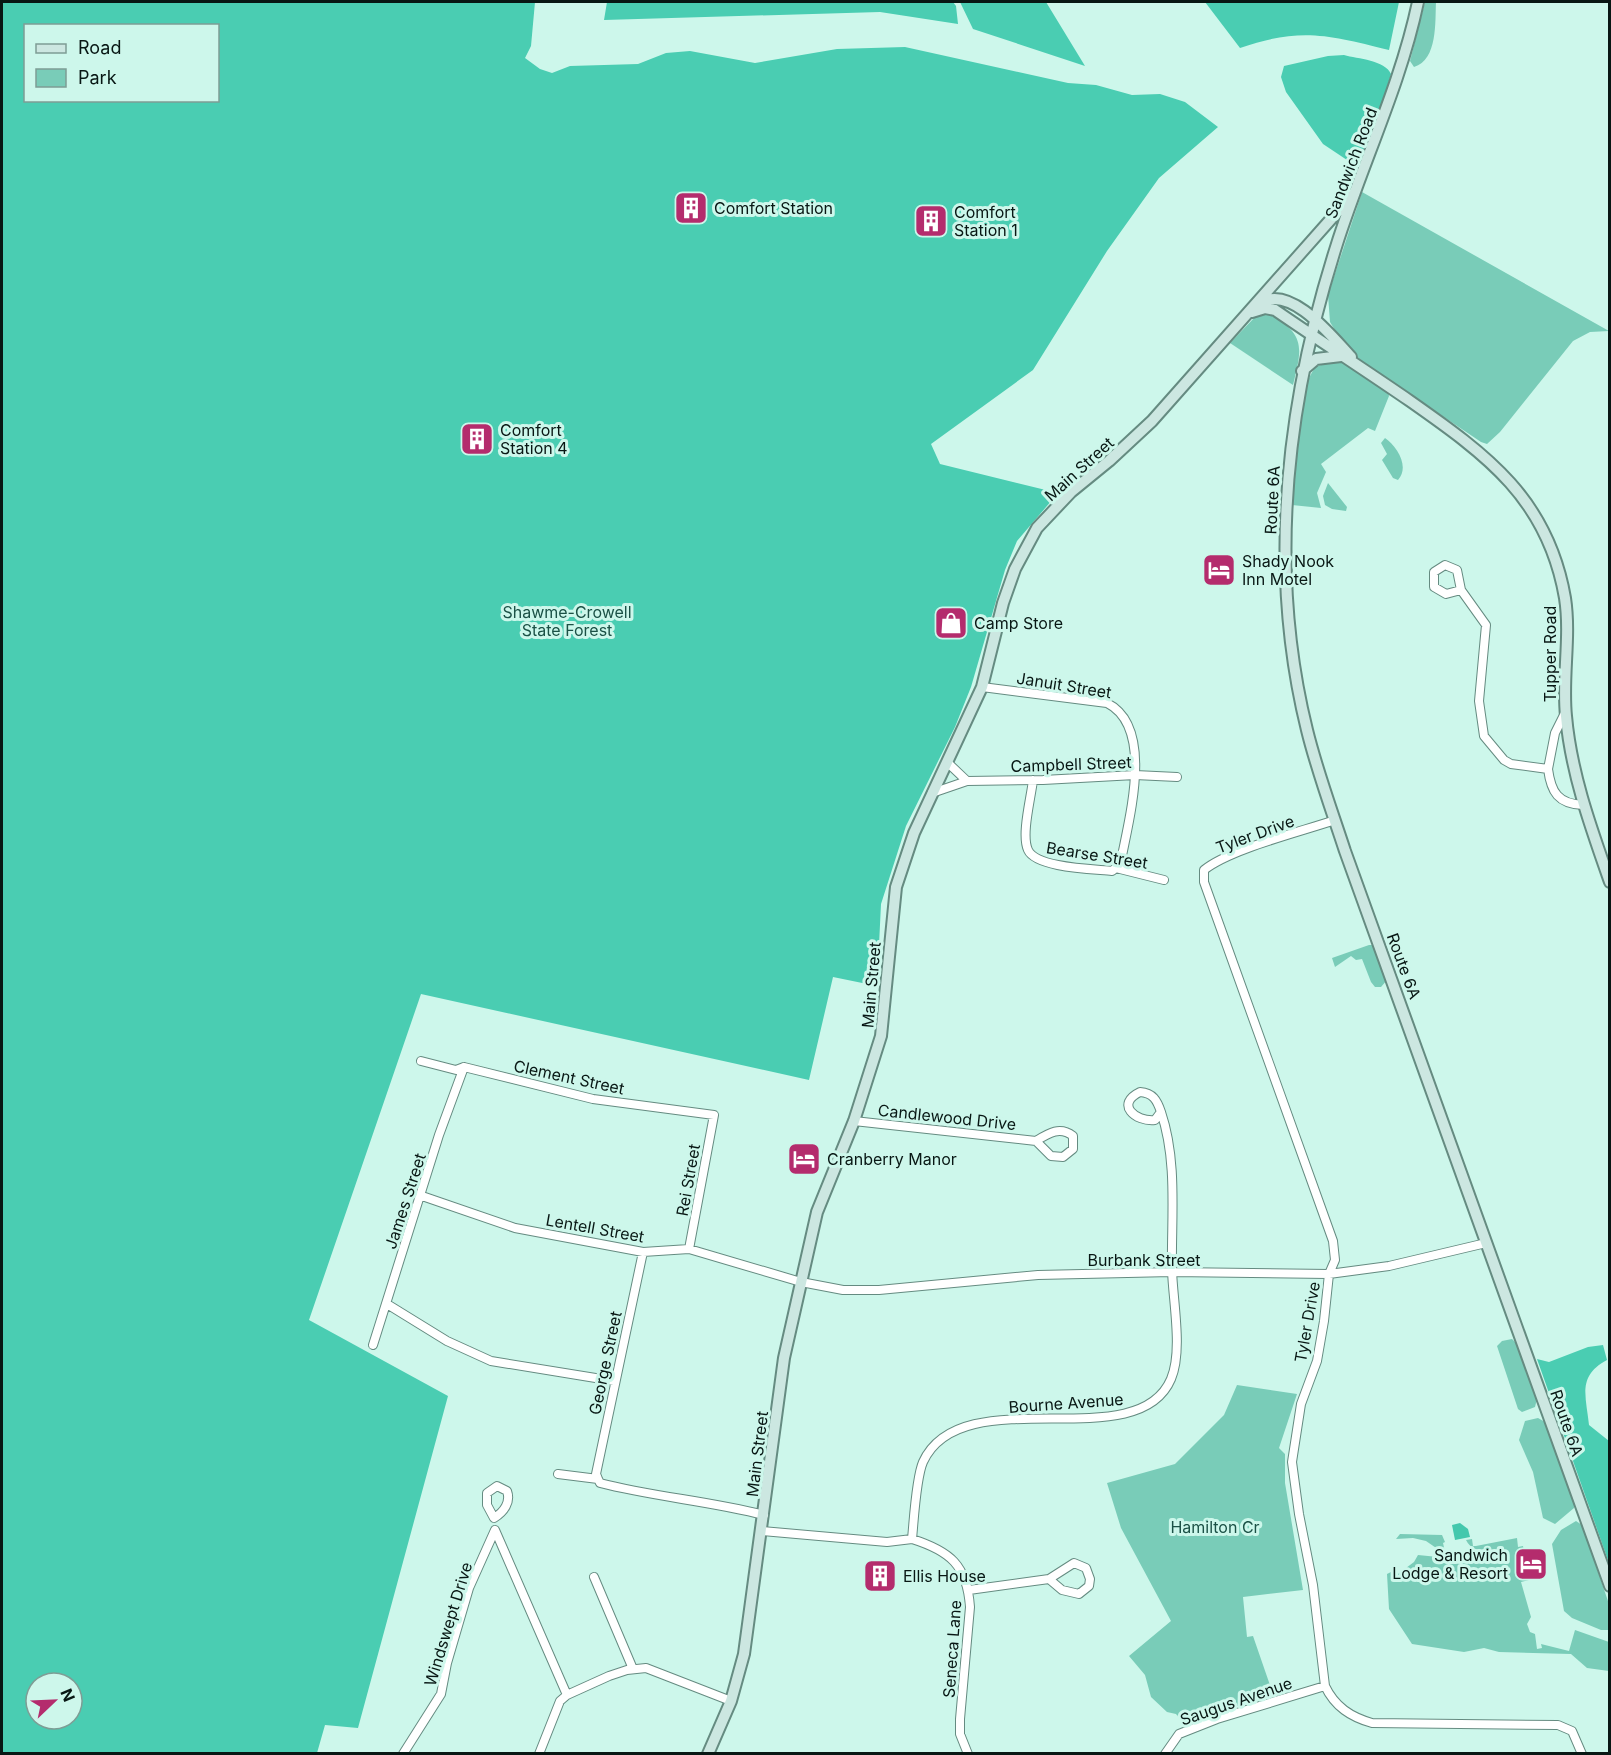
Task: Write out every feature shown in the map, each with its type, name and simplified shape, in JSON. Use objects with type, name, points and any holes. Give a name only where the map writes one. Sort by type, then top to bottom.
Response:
[{"type":"main road","name":"Sandwich Road","points":[[1310,335],[1355,192],[1396,87],[1418,2]]},
{"type":"main road","name":"Main Street","points":[[708,1754],[731,1701],[744,1654],[783,1359],[817,1212],[854,1121],[881,1036],[896,887],[905,855],[982,687],[1003,603],[1015,569],[1037,528],[1071,492],[1152,421],[1255,308],[1355,192]]},
{"type":"main road","points":[[1255,308],[1267,299],[1279,299],[1315,318]]},
{"type":"main road","points":[[1255,308],[1271,309],[1310,335]]},
{"type":"main road","name":"Tupper Road","points":[[1315,318],[1358,366]]},
{"type":"main road","name":"Tupper Road","points":[[1310,335],[1485,455],[1529,505],[1554,557],[1564,598],[1567,627],[1565,713],[1569,749],[1583,805],[1610,882]]},
{"type":"main road","name":"Route 6A","points":[[1310,335],[1302,371],[1286,492],[1284,546],[1289,627],[1307,729],[1335,820],[1610,1586]]},
{"type":"main road","points":[[1302,371],[1316,359],[1341,356]]},
{"type":"street","points":[[1461,590],[1486,625],[1479,701],[1484,735],[1504,760],[1511,764],[1548,769]]},
{"type":"street","name":"Januit Street","points":[[982,687],[1107,703],[1119,709],[1130,724],[1135,775],[1121,861],[1116,868]]},
{"type":"street","points":[[1565,713],[1555,734],[1548,769],[1553,793],[1561,801],[1583,805]]},
{"type":"street","points":[[947,762],[967,781]]},
{"type":"street","name":"Campbell Street","points":[[932,793],[967,781],[1135,775],[1177,777]]},
{"type":"street","name":"Bearse Street","points":[[1033,780],[1026,835],[1028,849],[1039,861],[1112,871],[1116,868],[1164,880]]},
{"type":"street","name":"Tyler Drive","points":[[1325,1686],[1313,1585],[1299,1514],[1292,1462],[1301,1404],[1317,1361],[1329,1274],[1335,1260],[1333,1241],[1204,882],[1204,870],[1212,864],[1267,843],[1335,820]]},
{"type":"street","name":"Clement Street","points":[[422,1061],[456,1070],[464,1067],[593,1099],[714,1115]]},
{"type":"street","name":"James Street","points":[[373,1345],[422,1196],[439,1135],[464,1067]]},
{"type":"street","points":[[1140,1092],[1149,1093],[1157,1100],[1161,1112],[1155,1120],[1143,1121],[1136,1118],[1129,1109],[1128,1102],[1132,1095],[1140,1092]]},
{"type":"street","name":"Bourne Avenue","points":[[912,1539],[923,1463],[937,1441],[956,1429],[1014,1419],[1132,1413],[1151,1405],[1163,1393],[1175,1367],[1171,1177],[1167,1131],[1161,1112]]},
{"type":"street","name":"Rei Street","points":[[689,1249],[714,1115]]},
{"type":"street","name":"Candlewood Drive","points":[[854,1121],[1036,1141],[1057,1130],[1066,1131],[1073,1136],[1073,1149],[1063,1157],[1051,1156],[1036,1141]]},
{"type":"street","name":"Lentell Street","points":[[422,1196],[515,1228],[644,1252],[689,1249],[801,1281]]},
{"type":"street","name":"Burbank Street","points":[[801,1281],[843,1290],[879,1290],[1038,1275],[1172,1272],[1329,1274],[1389,1266],[1486,1243]]},
{"type":"street","name":"George Street","points":[[598,1479],[596,1474],[614,1381],[644,1252]]},
{"type":"street","points":[[387,1304],[447,1341],[491,1361],[614,1381]]},
{"type":"street","points":[[558,1474],[598,1479],[600,1483],[618,1488],[720,1504],[764,1515]]},
{"type":"street","name":"Windswept Drive","points":[[494,1518],[495,1530],[567,1695]]},
{"type":"street","name":"Windswept Drive","points":[[403,1754],[441,1694],[447,1663],[469,1588],[495,1530]]},
{"type":"street","points":[[762,1531],[887,1542],[912,1539]]},
{"type":"street","name":"Seneca Lane","points":[[912,1539],[935,1546],[952,1558],[963,1572],[969,1590],[970,1607],[960,1726],[968,1754]]},
{"type":"street","points":[[969,1590],[1049,1579],[1074,1563],[1086,1569],[1090,1579],[1089,1586],[1079,1594],[1062,1590],[1049,1579]]},
{"type":"street","points":[[594,1577],[633,1669]]},
{"type":"street","points":[[538,1754],[560,1701],[567,1695],[609,1676],[633,1669],[646,1668],[731,1701]]},
{"type":"street","points":[[1325,1686],[1333,1699],[1346,1712],[1372,1723],[1558,1725],[1572,1731],[1582,1754]]},
{"type":"street","name":"Saugus Avenue","points":[[1165,1754],[1179,1734],[1217,1719],[1325,1686]]},
{"type":"green space","name":"Shawme-Crowell State Forest","points":[[2,2],[535,2],[531,46],[525,58],[540,69],[552,73],[570,66],[638,64],[666,53],[690,51],[755,63],[837,49],[905,47],[1068,83],[1096,85],[1132,95],[1160,94],[1185,102],[1218,127],[1159,178],[1107,251],[1033,370],[931,444],[940,464],[1058,493],[1017,541],[1005,570],[971,687],[955,727],[906,826],[881,904],[877,986],[833,977],[809,1080],[421,994],[309,1320],[448,1396],[358,1728],[325,1725],[317,1753],[2,1753]]},
{"type":"green space","points":[[607,2],[953,2],[956,6],[958,24],[880,12],[604,20]]},
{"type":"green space","points":[[960,2],[1046,2],[1085,66],[973,29]]},
{"type":"green space","points":[[1205,2],[1399,2],[1389,50],[1331,37],[1298,35],[1261,41],[1240,48]]},
{"type":"green space","points":[[1425,2],[1436,2],[1434,39],[1427,57],[1414,67],[1410,61]]},
{"type":"green space","points":[[1344,55],[1377,63],[1388,69],[1391,74],[1381,109],[1362,157],[1347,160],[1323,144],[1286,92],[1281,77],[1284,66],[1328,56]]},
{"type":"green space","points":[[1362,192],[1609,331],[1590,332],[1573,341],[1500,432],[1487,444],[1481,442],[1362,362],[1339,337],[1330,322],[1328,295]]},
{"type":"green space","points":[[1270,314],[1290,329],[1298,344],[1298,361],[1293,385],[1230,343],[1257,315]]},
{"type":"green space","points":[[1337,361],[1346,364],[1388,392],[1389,396],[1375,431],[1368,428],[1321,464],[1326,472],[1317,493],[1321,508],[1292,505],[1297,431],[1305,391],[1310,376],[1317,366]]},
{"type":"green space","points":[[1385,438],[1398,451],[1402,463],[1403,469],[1398,480],[1393,478],[1382,460],[1387,454],[1381,443]]},
{"type":"green space","points":[[1328,483],[1347,507],[1346,511],[1332,509],[1325,505],[1323,496]]},
{"type":"green space","points":[[1373,945],[1387,980],[1381,987],[1375,987],[1371,982],[1362,959],[1356,960],[1351,956],[1335,967],[1332,958]]},
{"type":"green space","points":[[1512,1339],[1516,1343],[1537,1399],[1535,1407],[1522,1412],[1518,1409],[1497,1346],[1502,1341]]},
{"type":"green space","points":[[1603,1345],[1607,1360],[1591,1373],[1587,1380],[1585,1396],[1589,1425],[1609,1441],[1609,1563],[1537,1359],[1549,1362],[1588,1347]]},
{"type":"green space","name":"Hamilton Cr","points":[[1237,1385],[1297,1394],[1279,1448],[1285,1454],[1285,1483],[1303,1590],[1243,1597],[1247,1637],[1253,1636],[1273,1694],[1184,1724],[1176,1714],[1167,1712],[1151,1697],[1145,1675],[1129,1656],[1171,1621],[1121,1528],[1107,1483],[1175,1464],[1224,1415]]},
{"type":"green space","points":[[1538,1418],[1545,1422],[1574,1503],[1574,1508],[1555,1524],[1543,1518],[1533,1472],[1519,1440],[1525,1421]]},
{"type":"green space","points":[[1576,1521],[1582,1525],[1609,1604],[1609,1630],[1601,1630],[1572,1618],[1564,1611],[1552,1544],[1561,1530]]},
{"type":"green space","points":[[1400,1534],[1442,1535],[1445,1552],[1459,1554],[1465,1561],[1473,1561],[1476,1556],[1507,1550],[1479,1550],[1470,1545],[1466,1540],[1472,1539],[1473,1546],[1476,1546],[1517,1538],[1518,1547],[1523,1546],[1529,1580],[1521,1582],[1531,1617],[1527,1624],[1530,1632],[1535,1634],[1537,1649],[1542,1648],[1541,1644],[1569,1651],[1575,1630],[1609,1642],[1609,1671],[1587,1668],[1571,1654],[1499,1652],[1484,1648],[1464,1652],[1412,1644],[1389,1609],[1387,1574],[1391,1572],[1398,1574],[1414,1562],[1418,1555],[1438,1557],[1442,1552],[1426,1541],[1413,1538],[1396,1539]]},
{"type":"shaded area","points":[[1460,1523],[1468,1529],[1470,1537],[1455,1540],[1452,1525]]},
{"type":"place","name":"Comfort Station","points":[[691,208]]},
{"type":"place","name":"Comfort Station 1","points":[[931,221]]},
{"type":"place","name":"Comfort Station 4","points":[[477,439]]},
{"type":"place","name":"Shady Nook Inn Motel","points":[[1219,570]]},
{"type":"place","name":"Camp Store","points":[[951,623]]},
{"type":"place","name":"Cranberry Manor","points":[[804,1159]]},
{"type":"place","name":"Sandwich Lodge & Resort","points":[[1531,1564]]},
{"type":"place","name":"Ellis House","points":[[880,1576]]}]
